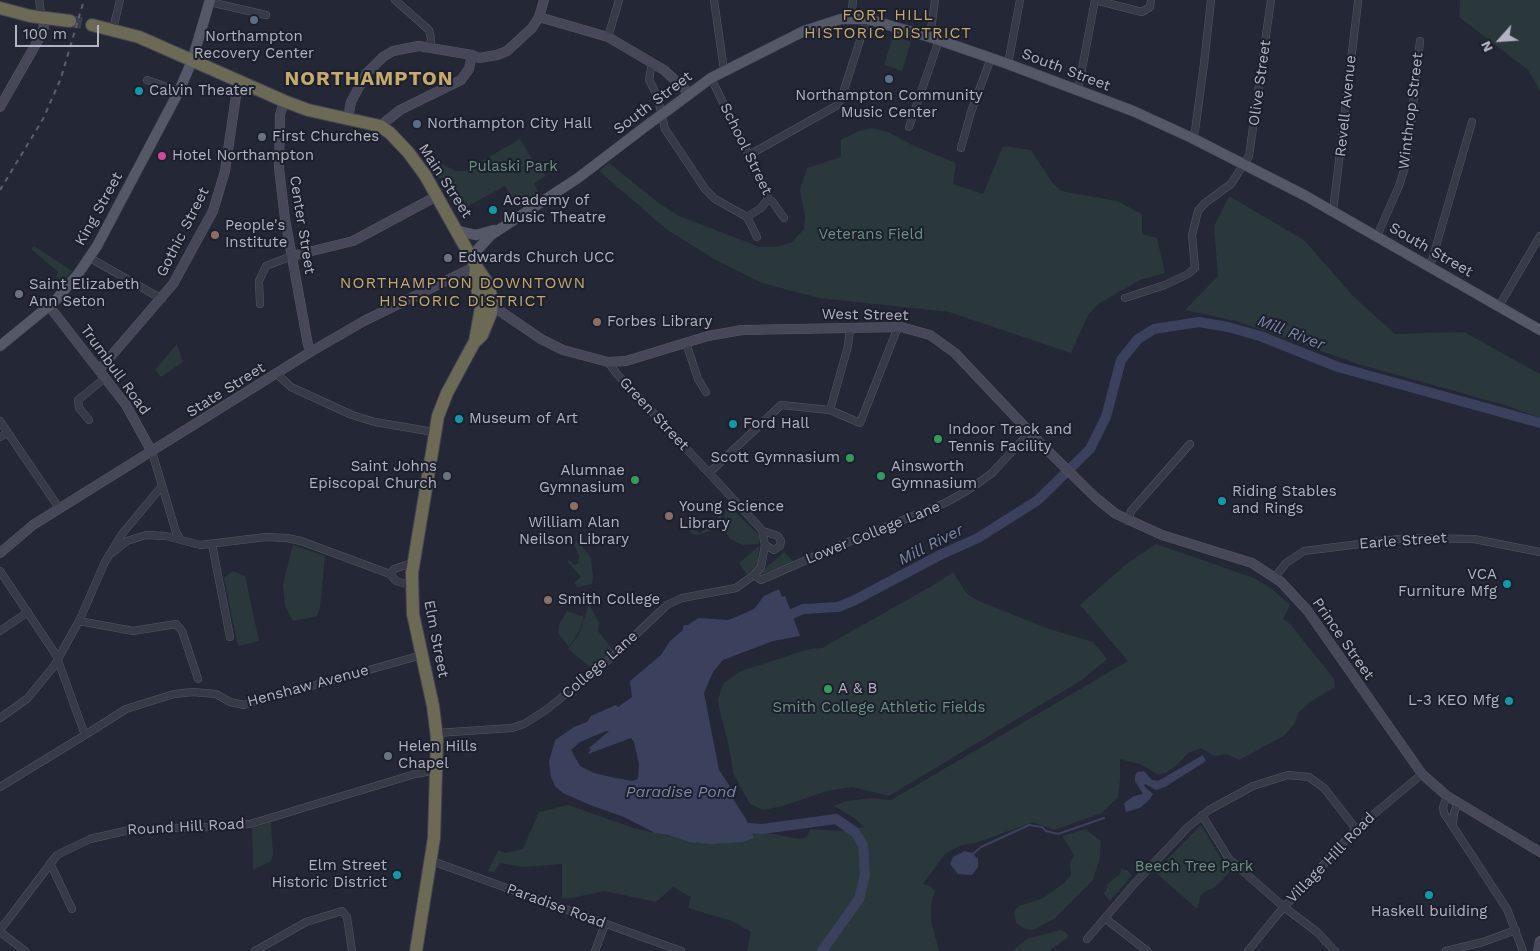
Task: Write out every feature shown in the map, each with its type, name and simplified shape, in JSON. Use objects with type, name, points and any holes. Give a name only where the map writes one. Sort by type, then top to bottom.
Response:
[{"type":"highway","points":[[0,8],[42,18],[70,22]]},
{"type":"highway","name":"Main Street","points":[[92,25],[139,37],[238,82],[308,110],[380,126],[392,135],[408,152],[458,231],[476,266],[488,284],[492,298],[486,308]]},
{"type":"highway","name":"Elm Street","points":[[416,951],[432,861],[437,770],[436,733],[413,614],[412,563],[434,432],[443,402],[475,341],[484,330],[486,308]]},
{"type":"main road","points":[[348,118],[351,102],[360,85],[379,61],[394,51],[403,48],[430,47],[472,54],[479,58],[507,51],[526,35],[540,17],[544,0]]},
{"type":"main road","name":"King Street","points":[[0,346],[49,306],[90,258],[179,91],[192,61],[210,1]]},
{"type":"main road","points":[[540,17],[608,37],[672,76],[689,93]]},
{"type":"main road","points":[[0,105],[40,37],[44,26],[42,18]]},
{"type":"main road","name":"South Street","points":[[499,228],[578,178],[689,93],[724,70],[812,27],[851,18],[867,19],[934,38],[1008,64],[1133,111],[1192,138],[1333,211],[1540,330]]},
{"type":"main road","points":[[380,126],[400,110],[461,80],[469,69],[472,54]]},
{"type":"main road","name":"Gothic Street","points":[[99,370],[162,299],[176,280],[213,211],[225,171],[238,82]]},
{"type":"main road","name":"Center Street","points":[[284,101],[280,115],[278,160],[308,346],[312,351]]},
{"type":"main road","points":[[292,256],[354,241],[437,196]]},
{"type":"main road","points":[[458,231],[476,235],[499,228]]},
{"type":"main road","points":[[476,266],[480,246],[499,228]]},
{"type":"main road","name":"State Street","points":[[0,553],[25,531],[59,508],[312,351],[364,321],[476,266]]},
{"type":"main road","name":"Trumbull Road","points":[[49,306],[134,417],[152,452]]},
{"type":"main road","name":"West Street","points":[[486,308],[500,311],[546,342],[576,355],[608,362],[626,361],[708,336],[742,330],[898,327],[919,330],[939,340],[1078,481],[1109,509],[1128,521],[1162,535],[1216,552]]},
{"type":"main road","name":"Prince Street","points":[[1216,552],[1252,563],[1275,576],[1307,610],[1422,774],[1447,796],[1540,852]]},
{"type":"main road","points":[[1538,951],[1540,942]]},
{"type":"street","points":[[39,0],[42,18]]},
{"type":"street","points":[[113,29],[120,0]]},
{"type":"street","points":[[395,0],[429,30],[431,38],[430,47]]},
{"type":"street","points":[[608,37],[620,0]]},
{"type":"street","points":[[714,0],[724,70]]},
{"type":"street","points":[[851,18],[853,0]]},
{"type":"street","points":[[909,127],[934,38],[935,0]]},
{"type":"street","points":[[1008,64],[1020,0]]},
{"type":"street","points":[[1078,90],[1095,0],[1142,12],[1148,9],[1151,0]]},
{"type":"street","points":[[1192,138],[1195,131],[1211,0]]},
{"type":"street","name":"Olive Street","points":[[1125,298],[1164,285],[1193,271],[1196,264],[1193,228],[1198,211],[1204,203],[1231,184],[1249,156],[1271,0]]},
{"type":"street","points":[[210,1],[266,15]]},
{"type":"street","name":"Revell Avenue","points":[[1333,211],[1358,2]]},
{"type":"street","points":[[749,155],[836,106],[841,99],[867,19]]},
{"type":"street","name":"Winthrop Street","points":[[1377,236],[1399,186],[1406,160],[1420,41]]},
{"type":"street","points":[[961,148],[971,112],[991,58]]},
{"type":"street","points":[[652,63],[650,80],[657,95],[665,129],[708,193],[747,216],[756,237]]},
{"type":"street","name":"School Street","points":[[712,78],[766,190],[768,199],[772,200],[784,218]]},
{"type":"street","points":[[147,80],[179,91]]},
{"type":"street","points":[[1430,266],[1472,122]]},
{"type":"street","points":[[747,216],[756,212],[768,199]]},
{"type":"street","points":[[1499,306],[1540,236]]},
{"type":"street","points":[[260,304],[259,281],[266,266],[292,256]]},
{"type":"street","points":[[90,258],[162,299]]},
{"type":"street","points":[[709,473],[781,405],[830,410],[860,423],[898,327]]},
{"type":"street","points":[[830,410],[848,346],[850,328]]},
{"type":"street","points":[[686,343],[698,379],[706,392]]},
{"type":"street","name":"Green Street","points":[[608,362],[763,531],[776,535],[781,541],[780,546],[774,550],[765,545]]},
{"type":"street","points":[[277,374],[292,387],[352,416],[434,432]]},
{"type":"street","points":[[89,420],[78,406],[78,400],[105,378]]},
{"type":"street","points":[[0,421],[59,508]]},
{"type":"street","name":"Lower College Lane","points":[[754,576],[761,580],[945,503],[987,477],[1030,432]]},
{"type":"street","points":[[0,437],[8,433]]},
{"type":"street","points":[[1128,521],[1131,511],[1190,444]]},
{"type":"street","name":"Trumbull Road","points":[[152,452],[176,532],[181,540]]},
{"type":"street","points":[[0,718],[27,698],[58,660],[79,622],[99,574],[122,534],[162,486]]},
{"type":"street","points":[[754,576],[763,562],[765,545],[763,531]]},
{"type":"street","points":[[111,554],[127,541],[145,535],[166,536],[189,543],[212,544],[266,538],[292,539],[390,574],[396,581],[411,585]]},
{"type":"street","name":"Earle Street","points":[[1275,576],[1286,563],[1304,551],[1407,538],[1474,539],[1540,552]]},
{"type":"street","points":[[212,544],[230,637]]},
{"type":"street","points":[[390,574],[394,569],[412,563]]},
{"type":"street","points":[[0,571],[58,660],[85,735]]},
{"type":"street","name":"College Lane","points":[[436,733],[512,728],[524,724],[546,710],[611,658],[667,605],[682,598],[732,589],[754,576]]},
{"type":"street","points":[[0,631],[28,612]]},
{"type":"street","points":[[79,622],[136,631],[176,624],[182,631],[198,679]]},
{"type":"street","name":"Henshaw Avenue","points":[[0,787],[126,709],[174,694],[193,692],[216,694],[230,702],[244,704],[422,655]]},
{"type":"street","name":"Round Hill Road","points":[[0,931],[50,863],[67,848],[110,833],[134,829],[214,828],[250,824],[415,774],[437,770]]},
{"type":"street","name":"Village Hill Road","points":[[1248,951],[1284,907],[1356,829],[1422,774]]},
{"type":"street","points":[[1087,939],[1168,847],[1202,815],[1232,796],[1253,786],[1288,775],[1300,775],[1314,780],[1324,788],[1356,829]]},
{"type":"street","points":[[1447,796],[1443,807],[1444,813],[1499,896],[1516,930],[1522,951]]},
{"type":"street","points":[[1453,824],[1454,813],[1458,803]]},
{"type":"street","points":[[1202,815],[1229,859],[1284,907],[1317,932],[1335,951]]},
{"type":"street","name":"Paradise Road","points":[[432,861],[668,949],[681,951]]},
{"type":"street","points":[[50,863],[72,909]]},
{"type":"street","points":[[255,951],[306,922],[342,911],[347,917],[352,951]]},
{"type":"street","points":[[1106,918],[1147,951]]},
{"type":"street","points":[[595,951],[605,924]]},
{"type":"street","points":[[1446,951],[1483,942],[1516,930]]},
{"type":"street","points":[[0,931],[25,951]]},
{"type":"green space","points":[[1460,0],[1540,0],[1540,91],[1528,70],[1459,17]]},
{"type":"green space","points":[[893,36],[911,42],[902,71],[884,65]]},
{"type":"green space","name":"Veterans Field","points":[[872,128],[888,132],[914,146],[956,163],[953,184],[983,194],[1003,146],[1031,150],[1051,181],[1061,191],[1117,201],[1142,214],[1142,234],[1157,238],[1165,273],[1140,280],[1098,304],[1088,315],[1071,353],[949,312],[819,298],[762,283],[714,259],[666,229],[599,171],[609,163],[660,204],[679,216],[760,247],[777,247],[792,242],[804,229],[805,217],[800,190],[807,168],[841,157],[841,140],[859,131]]},
{"type":"green space","name":"Pulaski Park","points":[[520,139],[539,171],[542,170],[546,176],[534,183],[539,194],[518,207],[505,186],[468,206],[464,200],[454,205],[438,176],[442,164],[456,171],[465,171]]},
{"type":"green space","points":[[1229,196],[1304,240],[1354,297],[1395,334],[1464,332],[1540,374],[1540,418],[1508,406],[1358,364],[1236,321],[1185,310],[1218,276],[1214,226]]},
{"type":"green space","points":[[34,246],[72,271],[62,282],[56,276],[58,272],[31,249]]},
{"type":"green space","points":[[177,344],[183,362],[161,377],[155,370]]},
{"type":"green space","points":[[714,500],[722,507],[721,521],[710,531],[697,535],[692,534],[690,531],[692,528],[700,533],[720,515],[710,503]]},
{"type":"green space","points":[[729,506],[758,534],[760,540],[758,544],[743,545],[730,539],[725,531],[724,517],[725,510]]},
{"type":"green space","points":[[577,540],[591,558],[593,577],[592,584],[578,587],[574,583],[581,577],[567,561],[569,560],[575,565],[578,564],[579,556],[574,544]]},
{"type":"green space","points":[[1156,544],[1254,578],[1271,588],[1290,605],[1283,619],[1290,624],[1334,679],[1335,687],[1310,702],[1298,713],[1295,723],[1284,736],[1239,760],[1226,754],[1214,756],[1201,748],[1188,753],[1166,773],[1157,774],[1140,764],[1120,759],[1118,797],[1102,813],[1054,830],[1033,822],[976,843],[961,845],[945,854],[923,884],[930,886],[935,891],[931,904],[931,921],[939,951],[747,951],[751,932],[732,921],[688,908],[691,897],[673,887],[656,902],[604,891],[572,898],[562,898],[562,864],[523,867],[500,863],[494,872],[488,871],[498,850],[505,853],[523,849],[539,812],[568,805],[634,828],[700,843],[714,822],[798,839],[807,837],[810,829],[844,831],[864,827],[854,818],[834,806],[845,801],[873,798],[891,800],[1128,661],[1080,605],[1125,565]]},
{"type":"green space","points":[[293,545],[325,556],[320,608],[317,616],[293,621],[285,606],[283,584]]},
{"type":"green space","points":[[759,546],[758,565],[747,575],[739,563]]},
{"type":"green space","points":[[784,552],[794,562],[759,574]]},
{"type":"green space","points":[[233,571],[245,576],[259,641],[238,646],[224,578]]},
{"type":"green space","name":"Smith College Athletic Fields","points":[[953,572],[967,594],[979,601],[1049,629],[1093,642],[1107,659],[1082,680],[889,796],[852,787],[827,791],[783,806],[763,810],[750,804],[733,773],[729,746],[719,708],[718,699],[724,683],[741,671],[809,649],[822,648]]},
{"type":"green space","points":[[589,604],[599,623],[598,631],[614,651],[579,681],[577,679],[591,668],[568,649],[579,634]]},
{"type":"green space","points":[[567,611],[584,617],[579,631],[569,647],[558,633],[559,624]]},
{"type":"green space","points":[[271,822],[273,854],[271,861],[253,870],[252,828]]},
{"type":"green space","name":"Beech Tree Park","points":[[1201,825],[1220,857],[1232,870],[1214,888],[1201,895],[1197,909],[1155,872]]},
{"type":"green space","points":[[1085,829],[1101,841],[1100,857],[1093,880],[1054,919],[1033,930],[1025,929],[1016,923],[1014,911],[1019,906],[1043,898],[1064,883],[1071,875],[1070,862],[1074,855],[1062,836]]},
{"type":"green space","points":[[1121,869],[1127,870],[1132,875],[1110,901],[1104,894],[1108,886],[1105,886],[1120,874]]},
{"type":"green space","points":[[1060,930],[1068,935],[1067,938],[1049,951],[1012,951],[1027,939]]},
{"type":"water","name":"Paradise Pond","points":[[779,589],[782,597],[785,596],[800,636],[773,641],[723,660],[713,672],[704,693],[719,770],[729,785],[733,799],[746,819],[754,838],[743,842],[710,844],[689,842],[655,833],[624,817],[563,793],[555,786],[551,777],[549,762],[555,740],[574,727],[587,722],[591,716],[616,705],[618,707],[632,697],[630,681],[661,655],[670,641],[682,631],[684,625],[688,625],[698,618],[728,620],[754,609],[764,596]],"holes":[[[609,731],[588,749],[591,749],[588,754],[631,738],[634,742],[639,764],[638,779],[632,781],[611,777],[594,773],[580,766],[571,750],[580,742]]]},
{"type":"water","points":[[1203,755],[1206,761],[1165,787],[1156,790],[1145,784],[1144,786],[1153,794],[1149,800],[1140,808],[1126,812],[1124,803],[1134,796],[1143,794],[1135,781],[1137,772],[1144,771],[1152,780],[1158,781]]},
{"type":"water","points":[[965,851],[972,853],[978,859],[978,867],[972,875],[958,874],[950,864],[953,857]]},
{"type":"waterway","name":"Mill River","points":[[781,619],[803,609],[838,607],[853,601],[940,555],[978,538],[1038,500],[1090,449],[1106,417],[1121,360],[1138,339],[1154,329],[1199,322],[1228,327],[1260,336],[1338,367],[1540,423]]},
{"type":"waterway","points":[[973,854],[981,847],[1029,825],[1042,827],[1046,831],[1058,834],[1104,818]]},
{"type":"waterway","name":"Mill River","points":[[737,827],[762,829],[836,819],[855,832],[863,845],[865,875],[859,899],[822,951]]},
{"type":"tunnel","points":[[70,21],[92,25]]},
{"type":"railway","points":[[0,190],[43,119],[61,78],[84,0]]},
{"type":"place","name":"Northampton Recovery Center","points":[[254,20]]},
{"type":"place","name":"Northampton Community Music Center","points":[[889,79]]},
{"type":"place","name":"Calvin Theater","points":[[139,91]]},
{"type":"place","name":"Northampton City Hall","points":[[417,124]]},
{"type":"place","name":"First Churches","points":[[262,137]]},
{"type":"place","name":"Hotel Northampton","points":[[162,156]]},
{"type":"place","name":"Academy of Music Theatre","points":[[493,210]]},
{"type":"place","name":"People's Institute","points":[[215,235]]},
{"type":"place","name":"Edwards Church UCC","points":[[448,258]]},
{"type":"place","name":"Saint Elizabeth Ann Seton","points":[[19,294]]},
{"type":"place","name":"Forbes Library","points":[[597,322]]},
{"type":"place","name":"Museum of Art","points":[[459,419]]},
{"type":"place","name":"Ford Hall","points":[[733,424]]},
{"type":"place","name":"Indoor Track and Tennis Facility","points":[[938,439]]},
{"type":"place","name":"Scott Gymnasium","points":[[850,458]]},
{"type":"place","name":"Saint Johns Episcopal Church","points":[[447,476]]},
{"type":"place","name":"Ainsworth Gymnasium","points":[[881,476]]},
{"type":"place","name":"Alumnae Gymnasium","points":[[635,480]]},
{"type":"place","name":"Riding Stables and Rings","points":[[1222,501]]},
{"type":"place","name":"William Alan Neilson Library","points":[[574,506]]},
{"type":"place","name":"Young Science Library","points":[[669,516]]},
{"type":"place","name":"VCA Furniture Mfg","points":[[1507,584]]},
{"type":"place","name":"Smith College","points":[[548,600]]},
{"type":"place","name":"A & B","points":[[828,689]]},
{"type":"place","name":"L-3 KEO Mfg","points":[[1509,701]]},
{"type":"place","name":"Helen Hills Chapel","points":[[388,756]]},
{"type":"place","name":"Elm Street Historic District","points":[[397,875]]},
{"type":"place","name":"Haskell building","points":[[1429,895]]},
{"type":"district","name":"FORT HILL HISTORIC DISTRICT","points":[[888,24]]},
{"type":"district","name":"NORTHAMPTON","points":[[369,79]]},
{"type":"district","name":"NORTHAMPTON DOWNTOWN HISTORIC DISTRICT","points":[[463,292]]}]
